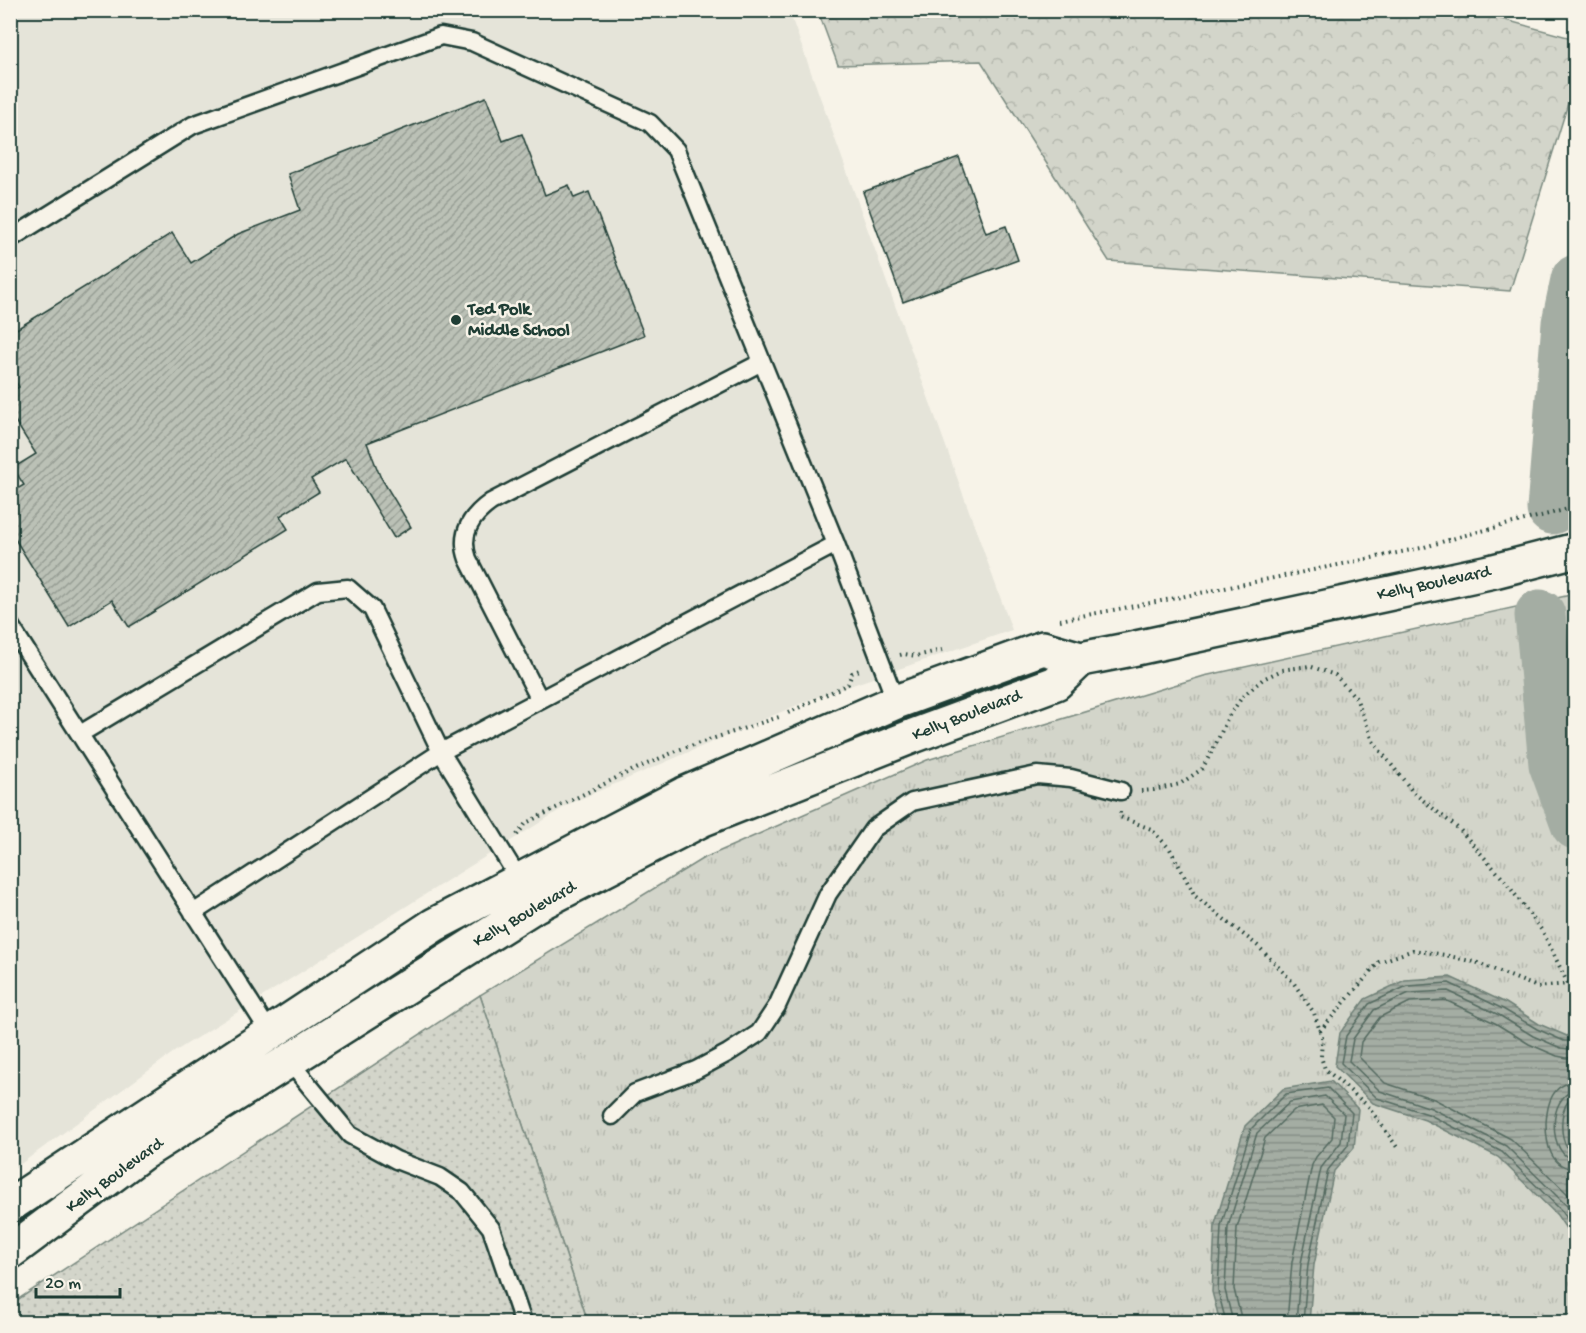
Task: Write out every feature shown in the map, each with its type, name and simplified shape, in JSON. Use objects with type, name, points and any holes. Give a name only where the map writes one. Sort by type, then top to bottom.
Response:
[{"type":"street","name":"Kelly Boulevard","points":[[10,1205],[434,925],[684,794],[896,702],[1043,648],[1081,658],[1127,651],[1494,571],[1575,550]]},
{"type":"street","name":"Kelly Boulevard","points":[[10,1252],[141,1154],[536,905],[691,825],[913,736],[1056,683],[1081,658]]},
{"type":"street","points":[[270,1033],[288,1061]]},
{"type":"lane","points":[[10,238],[193,125],[441,36],[472,42],[650,123],[676,150],[836,544],[896,702]]},
{"type":"lane","points":[[540,700],[468,559],[464,540],[468,525],[478,511],[491,502],[762,362]]},
{"type":"lane","points":[[193,913],[441,752],[836,544]]},
{"type":"lane","points":[[80,734],[318,591],[348,588],[372,609],[441,752],[519,879]]},
{"type":"lane","points":[[10,625],[270,1033]]},
{"type":"lane","points":[[612,1116],[635,1093],[696,1070],[759,1033],[777,1006],[828,894],[873,829],[912,802],[1037,775],[1071,778],[1121,791]]},
{"type":"lane","points":[[288,1061],[350,1135],[396,1160],[440,1177],[462,1192],[491,1228],[523,1323]]},
{"type":"path","points":[[1399,1150],[1369,1107],[1325,1068],[1321,1057],[1322,1036],[1314,1013],[1293,982],[1258,946],[1195,896],[1170,849],[1151,829],[1120,817],[1121,791],[1154,790],[1180,784],[1202,769],[1228,717],[1243,696],[1263,679],[1282,670],[1309,666],[1335,675],[1356,698],[1374,743],[1414,793],[1460,830],[1505,881],[1543,932],[1568,984]]},
{"type":"path","points":[[1320,1031],[1378,962],[1413,950],[1478,963],[1537,987],[1568,984],[1575,987]]},
{"type":"shaded area","name":"Ted Polk Middle School","points":[[11,11],[789,11],[1012,630],[809,700],[571,803],[174,1052],[11,1171]]},
{"type":"green space","points":[[818,11],[1472,11],[1575,39],[1575,81],[1510,291],[1109,261],[981,61],[838,65]]},
{"type":"green space","points":[[1575,594],[1575,1322],[588,1322],[480,995],[702,859],[927,760],[1204,676]]},
{"type":"green space","points":[[480,995],[588,1322],[11,1322],[11,1304]]},
{"type":"water","points":[[1450,977],[1506,1003],[1539,1024],[1567,1036],[1575,1027],[1575,1101],[1568,1119],[1568,1126],[1575,1150],[1575,1242],[1557,1215],[1498,1157],[1425,1120],[1373,1103],[1335,1066],[1340,1033],[1365,999],[1405,980]]},
{"type":"water","points":[[1331,1081],[1358,1109],[1354,1148],[1334,1171],[1314,1265],[1309,1322],[1220,1322],[1212,1292],[1215,1224],[1245,1126],[1283,1089]]},
{"type":"building","points":[[486,97],[503,141],[522,134],[545,195],[569,185],[574,198],[589,192],[644,335],[367,443],[380,476],[411,527],[394,538],[346,458],[311,479],[319,492],[280,516],[288,529],[129,627],[112,600],[69,627],[10,531],[10,493],[24,485],[13,468],[36,454],[10,413],[10,392],[19,387],[10,373],[10,333],[172,233],[191,263],[238,234],[300,210],[288,174]]},
{"type":"building","points":[[959,157],[986,233],[1006,226],[1018,260],[903,302],[863,192]]},
{"type":"waterway","points":[[1552,509],[1567,323],[1576,280]]},
{"type":"waterway","points":[[1540,615],[1554,764],[1576,824]]},
{"type":"place","name":"Ted Polk Middle School","points":[[456,320]]}]
